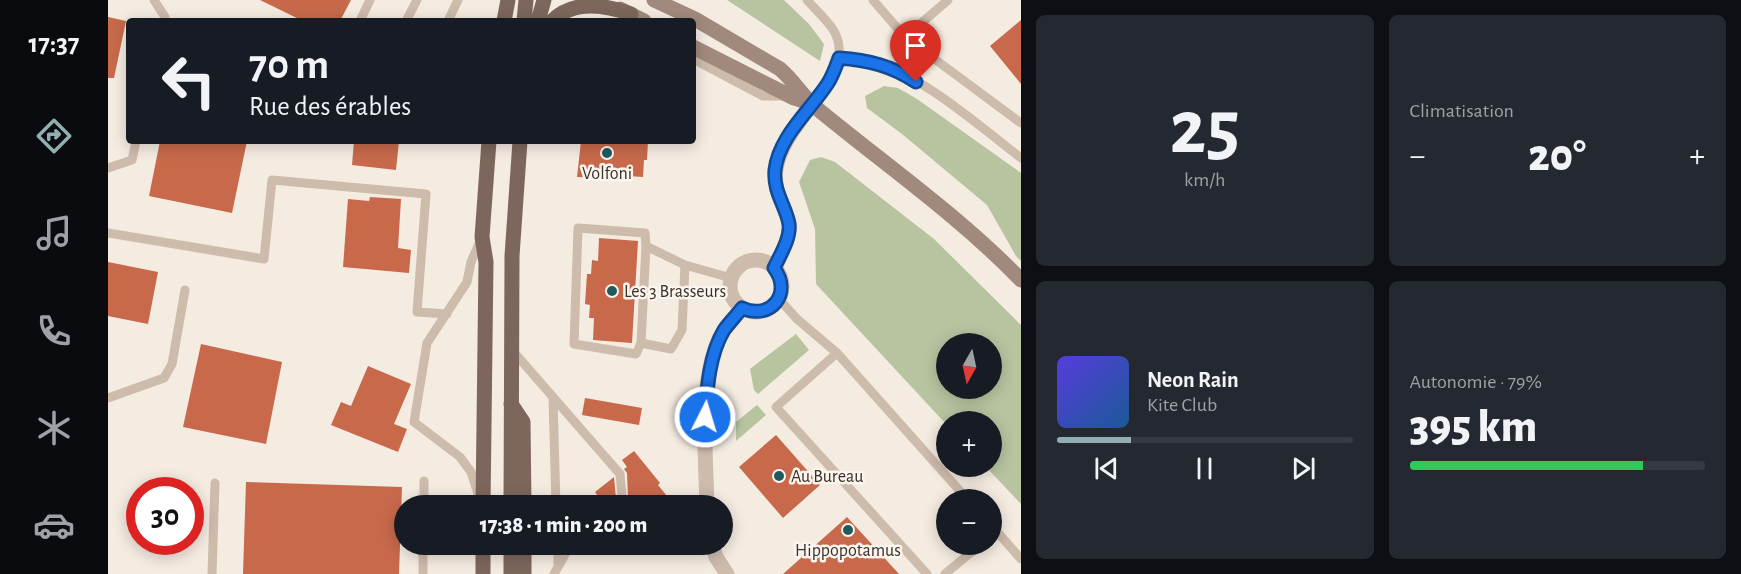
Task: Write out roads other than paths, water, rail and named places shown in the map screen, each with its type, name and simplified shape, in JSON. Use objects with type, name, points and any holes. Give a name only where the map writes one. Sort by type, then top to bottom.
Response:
[{"type":"main road","points":[[501,0],[503,18]]},
{"type":"main road","points":[[504,18],[508,0]]},
{"type":"main road","points":[[524,18],[526,0]]},
{"type":"main road","points":[[539,18],[544,0]]},
{"type":"main road","points":[[603,0],[635,18]]},
{"type":"main road","points":[[654,0],[693,18]]},
{"type":"main road","points":[[555,18],[561,11],[586,2],[605,5],[635,18]]},
{"type":"main road","points":[[696,20],[780,69],[812,104],[953,216],[1021,280]]},
{"type":"main road","points":[[696,48],[789,95],[812,104]]},
{"type":"main road","points":[[482,495],[486,262],[482,237],[489,144]]},
{"type":"main road","points":[[511,495],[512,256],[520,144]]},
{"type":"main road","points":[[511,404],[524,422],[524,495]]},
{"type":"main road","points":[[483,555],[483,574]]},
{"type":"main road","points":[[511,555],[511,574]]},
{"type":"main road","points":[[524,555],[524,574]]},
{"type":"street","points":[[774,268],[788,236],[789,223],[779,200],[775,171],[789,135],[812,104]]},
{"type":"street","points":[[750,260],[759,260],[774,268],[782,282],[779,299],[766,310],[758,312],[742,308],[731,295],[729,286],[735,269],[750,260]]},
{"type":"street","points":[[707,495],[705,417],[710,371],[717,344],[724,330],[742,308]]},
{"type":"street","points":[[715,555],[727,574]]},
{"type":"lane","points":[[154,0],[165,18]]},
{"type":"lane","points":[[361,18],[370,0]]},
{"type":"lane","points":[[408,18],[417,0]]},
{"type":"lane","points":[[449,18],[458,0]]},
{"type":"lane","points":[[807,0],[837,36],[839,58],[828,83],[812,104]]},
{"type":"lane","points":[[873,0],[905,37],[1021,123]]},
{"type":"lane","points":[[905,37],[948,0]]},
{"type":"lane","points":[[839,58],[870,62],[901,72],[944,100],[1021,158]]},
{"type":"lane","points":[[696,61],[763,96],[789,95]]},
{"type":"lane","points":[[108,168],[132,160],[135,144]]},
{"type":"lane","points":[[108,233],[264,259],[272,180],[426,194],[417,312],[447,314]]},
{"type":"lane","points":[[578,228],[645,233],[641,343],[636,354],[574,344],[578,228]]},
{"type":"lane","points":[[478,495],[471,472],[460,457],[414,422],[428,343],[467,282],[471,262],[482,237]]},
{"type":"lane","points":[[646,246],[685,265],[731,278]]},
{"type":"lane","points":[[641,343],[671,349],[682,330],[685,265]]},
{"type":"lane","points":[[108,398],[164,378],[172,364],[185,290]]},
{"type":"lane","points":[[779,299],[797,319],[837,353],[958,489]]},
{"type":"lane","points":[[511,348],[620,474],[621,495]]},
{"type":"lane","points":[[837,353],[776,407],[927,574]]},
{"type":"lane","points":[[553,398],[556,495]]},
{"type":"lane","points":[[424,481],[424,495]]},
{"type":"lane","points":[[212,574],[215,483]]},
{"type":"lane","points":[[1002,540],[1021,559]]},
{"type":"lane","points":[[423,555],[423,574]]},
{"type":"lane","points":[[556,571],[557,555]]},
{"type":"lane","points":[[556,571],[565,555]]},
{"type":"lane","points":[[945,574],[968,555]]},
{"type":"place","name":"Volfoni","points":[[607,153]]},
{"type":"place","name":"Les 3 Brasseurs","points":[[612,291]]},
{"type":"place","name":"Au Bureau","points":[[779,476]]},
{"type":"place","name":"Hippopotamus","points":[[848,530]]}]
